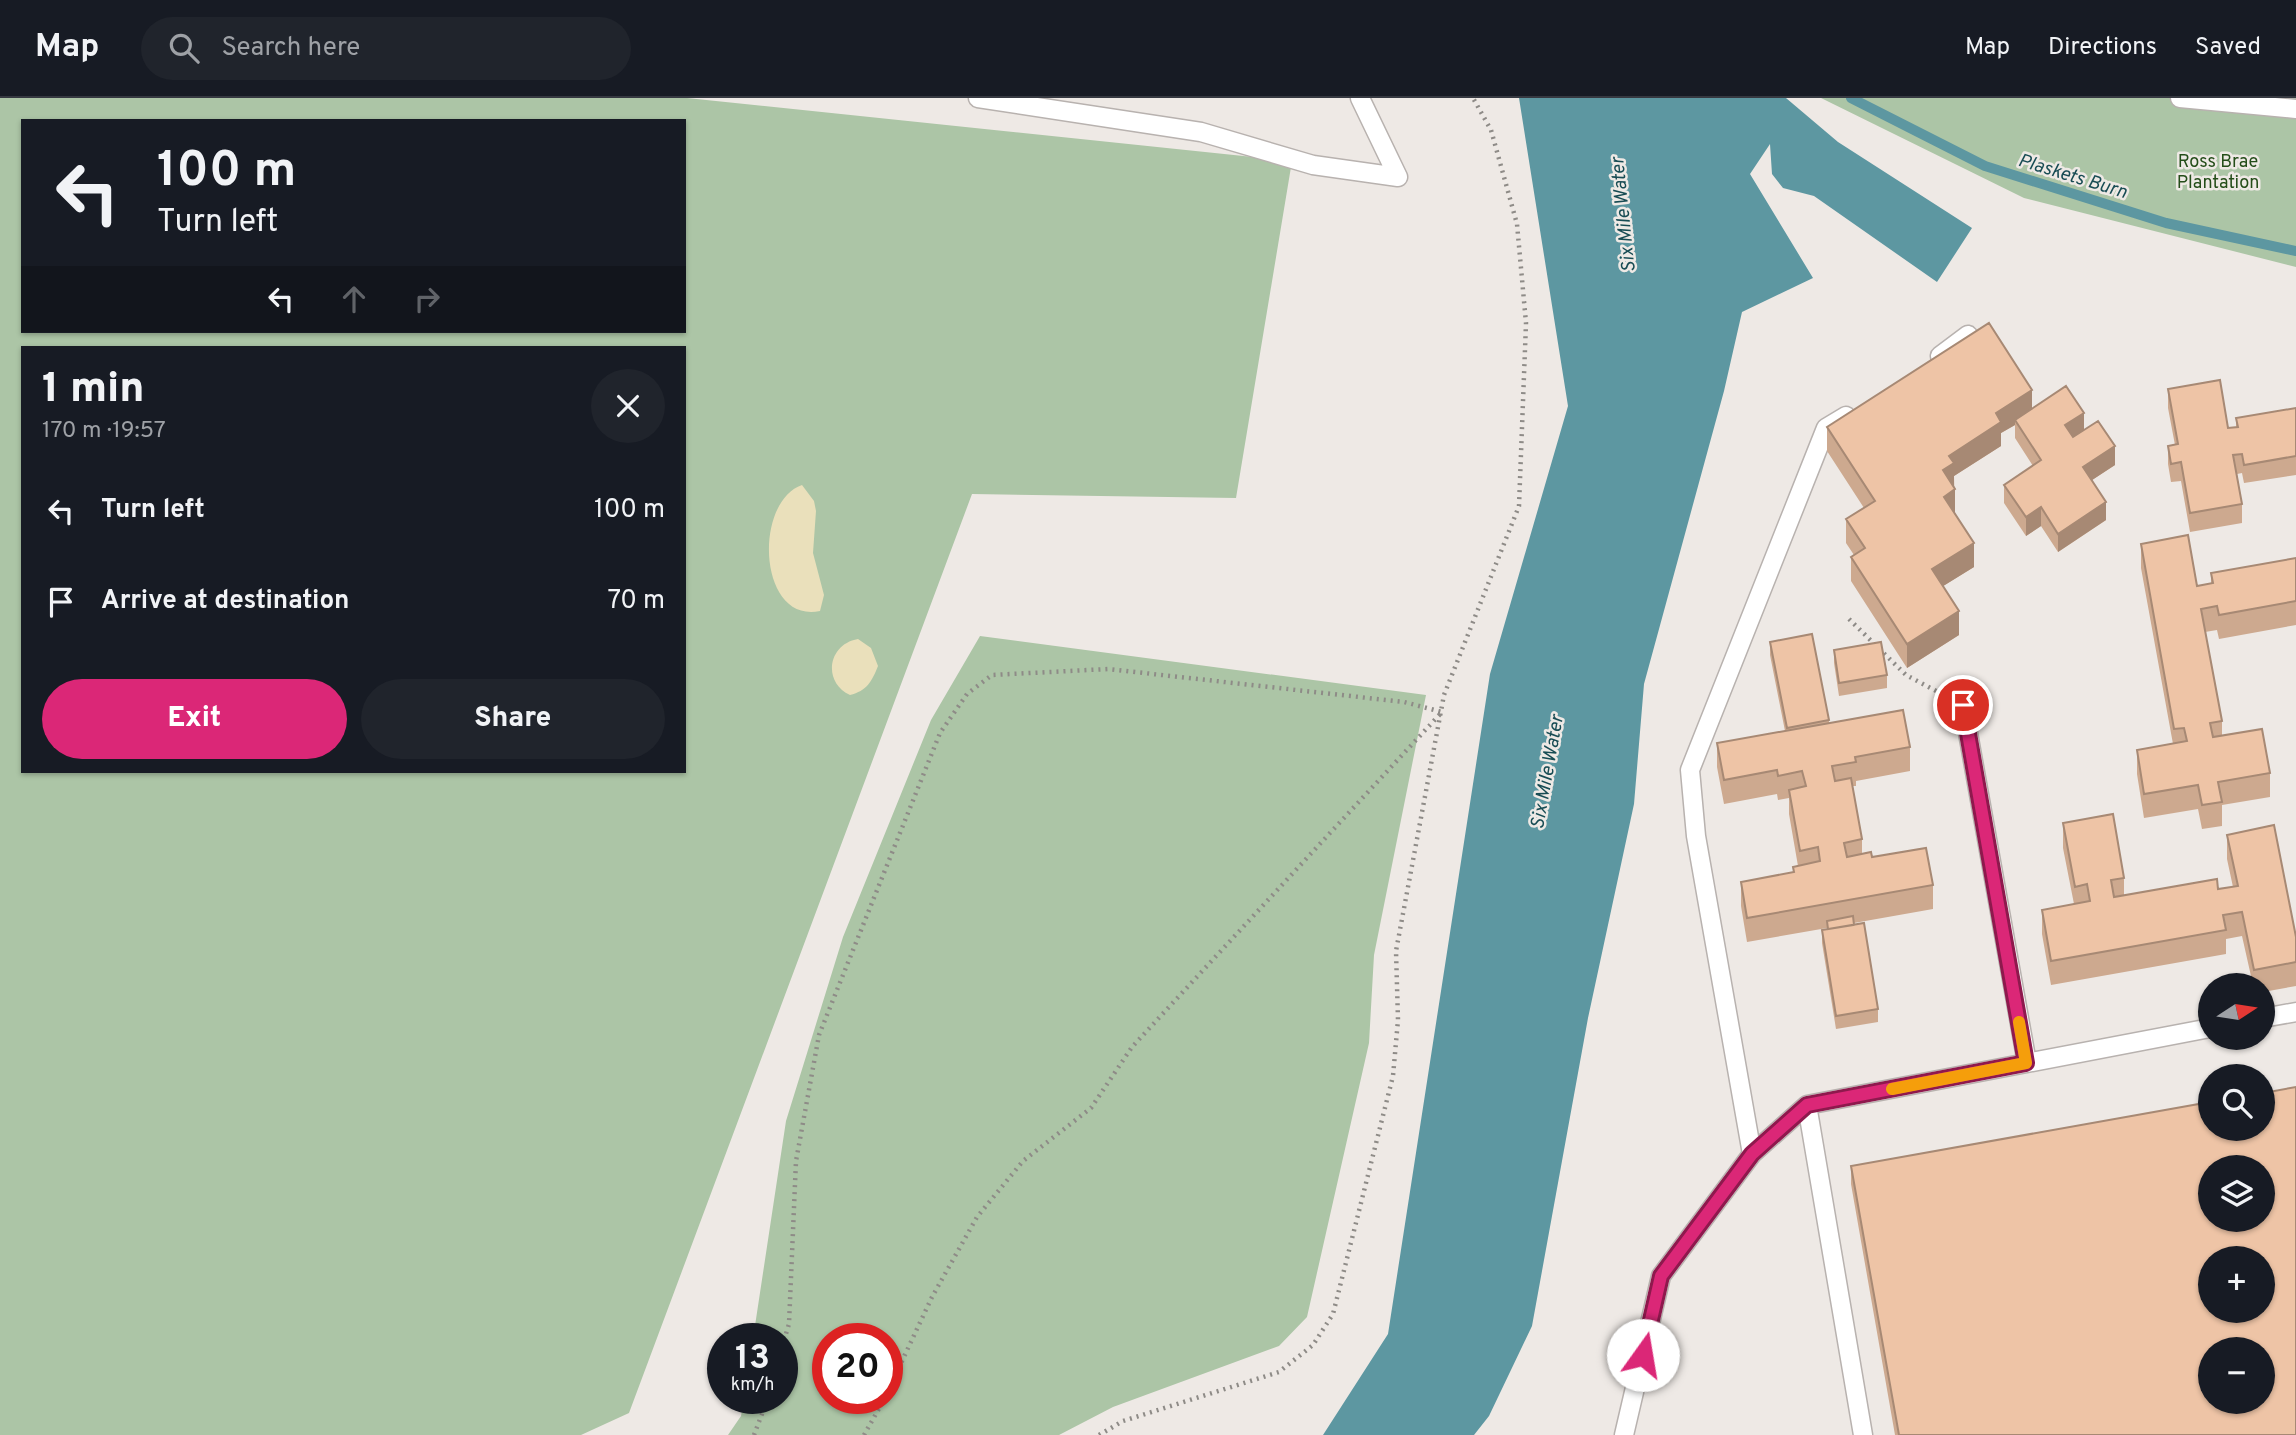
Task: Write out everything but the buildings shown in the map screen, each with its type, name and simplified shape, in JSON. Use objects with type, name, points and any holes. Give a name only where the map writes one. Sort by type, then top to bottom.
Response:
[{"type":"lane","points":[[978,98],[1201,132],[1313,165],[1398,177],[1360,98]]},
{"type":"lane","points":[[2180,98],[2296,109]]},
{"type":"lane","points":[[1928,364],[1968,335]]},
{"type":"lane","points":[[1752,1154],[1696,836],[1690,770],[1767,569],[1826,428],[1862,407]]},
{"type":"lane","points":[[1963,705],[2026,1063]]},
{"type":"lane","points":[[2275,1016],[2296,1012]]},
{"type":"lane","points":[[1623,1435],[1661,1276],[1752,1154],[1807,1105],[2198,1030]]},
{"type":"lane","points":[[1807,1105],[1863,1435]]},
{"type":"path","points":[[1099,1435],[1123,1421],[1279,1372],[1313,1345],[1333,1314],[1393,1076],[1398,1020],[1396,951],[1444,695],[1519,506],[1526,323],[1517,224],[1491,130],[1473,98]]},
{"type":"path","points":[[1849,619],[1906,675],[1963,705]]},
{"type":"path","points":[[789,1323],[796,1161],[819,1035],[940,733],[967,694],[992,676],[1108,669],[1404,702],[1442,712]]},
{"type":"path","points":[[903,1359],[932,1297],[977,1217],[1023,1161],[1091,1108],[1132,1047],[1442,712]]},
{"type":"path","points":[[754,1435],[762,1414]]},
{"type":"path","points":[[864,1435],[876,1414]]},
{"type":"green space","points":[[0,98],[687,98],[1292,161],[1236,498],[972,494],[629,1413],[581,1435],[0,1435]]},
{"type":"green space","name":"Ross Brae Plantation","points":[[1821,98],[2296,98],[2296,267],[2024,198]]},
{"type":"green space","points":[[980,636],[1426,695],[1374,955],[1369,1043],[1307,1317],[1279,1346],[1113,1407],[1059,1435],[728,1435],[741,1414],[798,1414],[798,1323],[755,1323],[786,1121],[843,937],[931,720]]},
{"type":"sand","points":[[802,485],[814,501],[816,511],[813,553],[824,595],[820,611],[799,610],[784,599],[774,581],[769,559],[775,514],[786,496]]},
{"type":"sand","points":[[858,639],[871,648],[878,666],[868,685],[850,695],[835,681],[832,664],[840,648]]},
{"type":"water","name":"Six Mile Water","points":[[1519,98],[1786,98],[1838,142],[1972,228],[1937,282],[1814,196],[1783,188],[1772,174],[1770,144],[1750,174],[1813,278],[1742,312],[1724,391],[1644,684],[1634,804],[1588,1018],[1532,1326],[1489,1416],[1474,1435],[1323,1435],[1388,1334],[1490,674],[1568,406]]},
{"type":"waterway","name":"Plaskets Burn","points":[[1851,98],[1985,166],[2166,223],[2296,251]]},
{"type":"slow traffic","points":[[1892,1089],[2026,1063],[2019,1022]]},
{"type":"route","points":[[1643,1355],[1661,1276],[1752,1154],[1807,1105],[2026,1063],[1963,705]]}]
